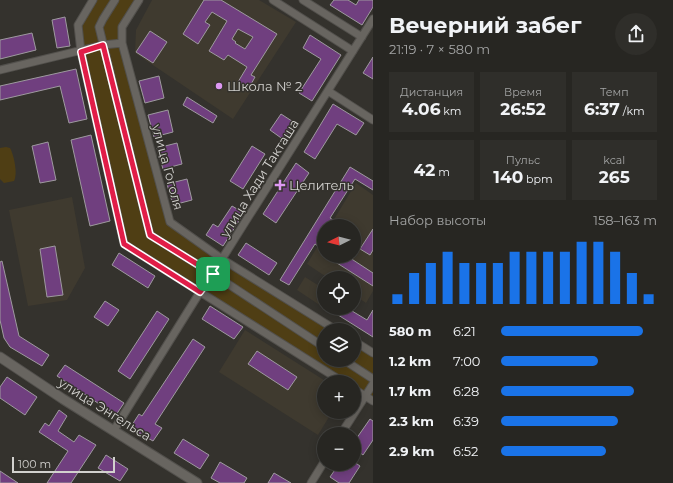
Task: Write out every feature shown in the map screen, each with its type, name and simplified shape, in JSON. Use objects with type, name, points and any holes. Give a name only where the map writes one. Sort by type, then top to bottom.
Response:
[{"type":"street","points":[[93,0],[78,25],[81,52],[124,244],[332,375]]},
{"type":"street","points":[[115,0],[103,19],[100,27],[103,45],[150,235],[213,274],[317,342]]},
{"type":"street","name":"улица Гоголя","points":[[139,0],[122,27],[122,43],[170,222],[222,259],[325,323]]},
{"type":"street","points":[[273,0],[353,51]]},
{"type":"street","points":[[303,0],[362,37]]},
{"type":"street","name":"улица Хади Такташа","points":[[114,430],[373,19]]},
{"type":"street","points":[[0,70],[81,52],[103,45],[122,43]]},
{"type":"street","points":[[328,91],[373,120]]},
{"type":"street","points":[[361,345],[373,353]]},
{"type":"street","name":"улица Энгельса","points":[[0,357],[197,483]]},
{"type":"street","points":[[355,367],[373,379]]},
{"type":"street","points":[[345,427],[373,384]]},
{"type":"street","points":[[361,393],[373,401]]},
{"type":"street","points":[[311,483],[318,471]]},
{"type":"shaded area","points":[[93,0],[139,0],[122,27],[122,43],[170,222],[325,323],[317,323],[317,366],[124,244],[78,25]]},
{"type":"shaded area","name":"Школа № 2","points":[[152,0],[259,0],[296,22],[233,119],[135,53],[136,30]]},
{"type":"shaded area","points":[[0,148],[10,148],[15,164],[16,174],[14,181],[4,183],[0,179]]},
{"type":"shaded area","points":[[356,183],[373,195],[373,291],[366,303],[361,300],[361,271],[318,271],[307,264],[317,248],[317,263],[361,263],[361,219],[334,219]]},
{"type":"shaded area","points":[[72,197],[85,268],[67,300],[28,306],[9,210]]},
{"type":"shaded area","points":[[305,277],[317,285],[317,303],[297,290]]},
{"type":"shaded area","points":[[245,330],[317,376],[317,419],[328,419],[323,427],[317,427],[317,434],[219,372]]},
{"type":"shaded area","points":[[361,345],[373,353],[373,401],[361,393],[361,375],[332,375],[319,367],[361,367]]},
{"type":"building","points":[[204,0],[221,0],[277,34],[251,75],[255,77],[249,88],[238,82],[247,67],[228,55],[224,60],[209,51],[227,21],[212,12],[205,22],[210,25],[198,44],[183,34]],"holes":[[[238,29],[253,37],[245,49],[235,43],[236,42],[232,39]]]},
{"type":"building","points":[[334,0],[348,0],[356,5],[359,0],[373,0],[373,7],[362,25],[330,5]]},
{"type":"building","points":[[65,17],[70,46],[57,48],[52,20]]},
{"type":"building","points":[[150,31],[167,42],[153,63],[136,52]]},
{"type":"building","points":[[32,33],[36,50],[0,59],[0,40]]},
{"type":"building","points":[[310,35],[341,55],[312,101],[299,93],[321,59],[303,48]]},
{"type":"building","points":[[373,57],[373,79],[363,73]]},
{"type":"building","points":[[76,69],[87,119],[69,123],[60,86],[0,100],[0,86]]},
{"type":"building","points":[[159,76],[164,98],[145,103],[139,81]]},
{"type":"building","points":[[187,97],[217,116],[213,123],[183,105]]},
{"type":"building","points":[[333,104],[364,123],[356,135],[337,124],[315,159],[304,152]]},
{"type":"building","points":[[168,110],[173,132],[154,137],[148,115]]},
{"type":"building","points":[[281,114],[295,123],[284,140],[270,130]]},
{"type":"building","points":[[91,135],[110,221],[90,226],[71,140]]},
{"type":"building","points":[[48,142],[56,180],[40,183],[32,146]]},
{"type":"building","points":[[177,143],[182,164],[163,169],[157,148]]},
{"type":"building","points":[[252,146],[265,154],[243,189],[230,181]]},
{"type":"building","points":[[296,163],[309,173],[276,223],[263,214]]},
{"type":"building","points":[[350,167],[373,181],[373,190],[355,179],[330,218],[332,219],[318,219]]},
{"type":"building","points":[[187,179],[192,200],[173,205],[167,184]]},
{"type":"building","points":[[232,206],[244,213],[223,246],[206,235],[213,224],[218,227]]},
{"type":"building","points":[[317,220],[317,245],[315,244],[289,285],[280,280]]},
{"type":"building","points":[[373,229],[373,250],[370,255],[361,250]]},
{"type":"building","points":[[246,243],[277,263],[269,275],[238,255]]},
{"type":"building","points":[[55,246],[63,295],[47,297],[40,249]]},
{"type":"building","points":[[119,253],[155,276],[148,288],[112,265]]},
{"type":"building","points":[[2,261],[19,336],[49,355],[42,366],[10,347],[4,338],[0,320],[0,262]]},
{"type":"building","points":[[337,263],[358,263],[373,273],[373,286],[361,278],[361,271],[350,271]]},
{"type":"building","points":[[105,301],[119,310],[108,326],[94,317]]},
{"type":"building","points":[[210,306],[243,327],[234,339],[202,319]]},
{"type":"building","points":[[373,310],[373,337],[361,329],[361,323],[351,323],[338,315],[359,315],[367,320]]},
{"type":"building","points":[[157,311],[169,319],[130,379],[118,371]]},
{"type":"building","points":[[193,339],[205,347],[155,424],[162,428],[153,441],[130,428],[139,414],[142,416]]},
{"type":"building","points":[[257,351],[297,377],[288,390],[248,364]]},
{"type":"building","points":[[65,365],[124,403],[116,415],[57,376]]},
{"type":"building","points":[[7,377],[37,397],[25,415],[0,398],[0,387]]},
{"type":"building","points":[[59,410],[67,416],[58,431],[74,442],[79,435],[96,445],[71,483],[47,483],[68,451],[39,432],[45,423],[49,426]]},
{"type":"building","points":[[370,419],[373,421],[373,440],[363,455],[361,453],[361,432]]},
{"type":"building","points":[[183,439],[209,455],[200,469],[174,453]]},
{"type":"building","points":[[106,455],[128,469],[120,481],[98,468]]},
{"type":"building","points":[[220,462],[247,478],[244,483],[220,483],[211,478]]},
{"type":"building","points":[[0,471],[18,483],[0,483]]},
{"type":"building","points":[[334,471],[357,471],[349,483],[339,483],[330,477]]},
{"type":"building","points":[[274,473],[291,483],[268,483]]},
{"type":"place","name":"Школа № 2","points":[[219,86]]},
{"type":"place","name":"Целитель","points":[[280,185]]},
{"type":"route","points":[[103,45],[150,235],[213,274],[200,292],[124,244],[81,52],[103,45]]}]
